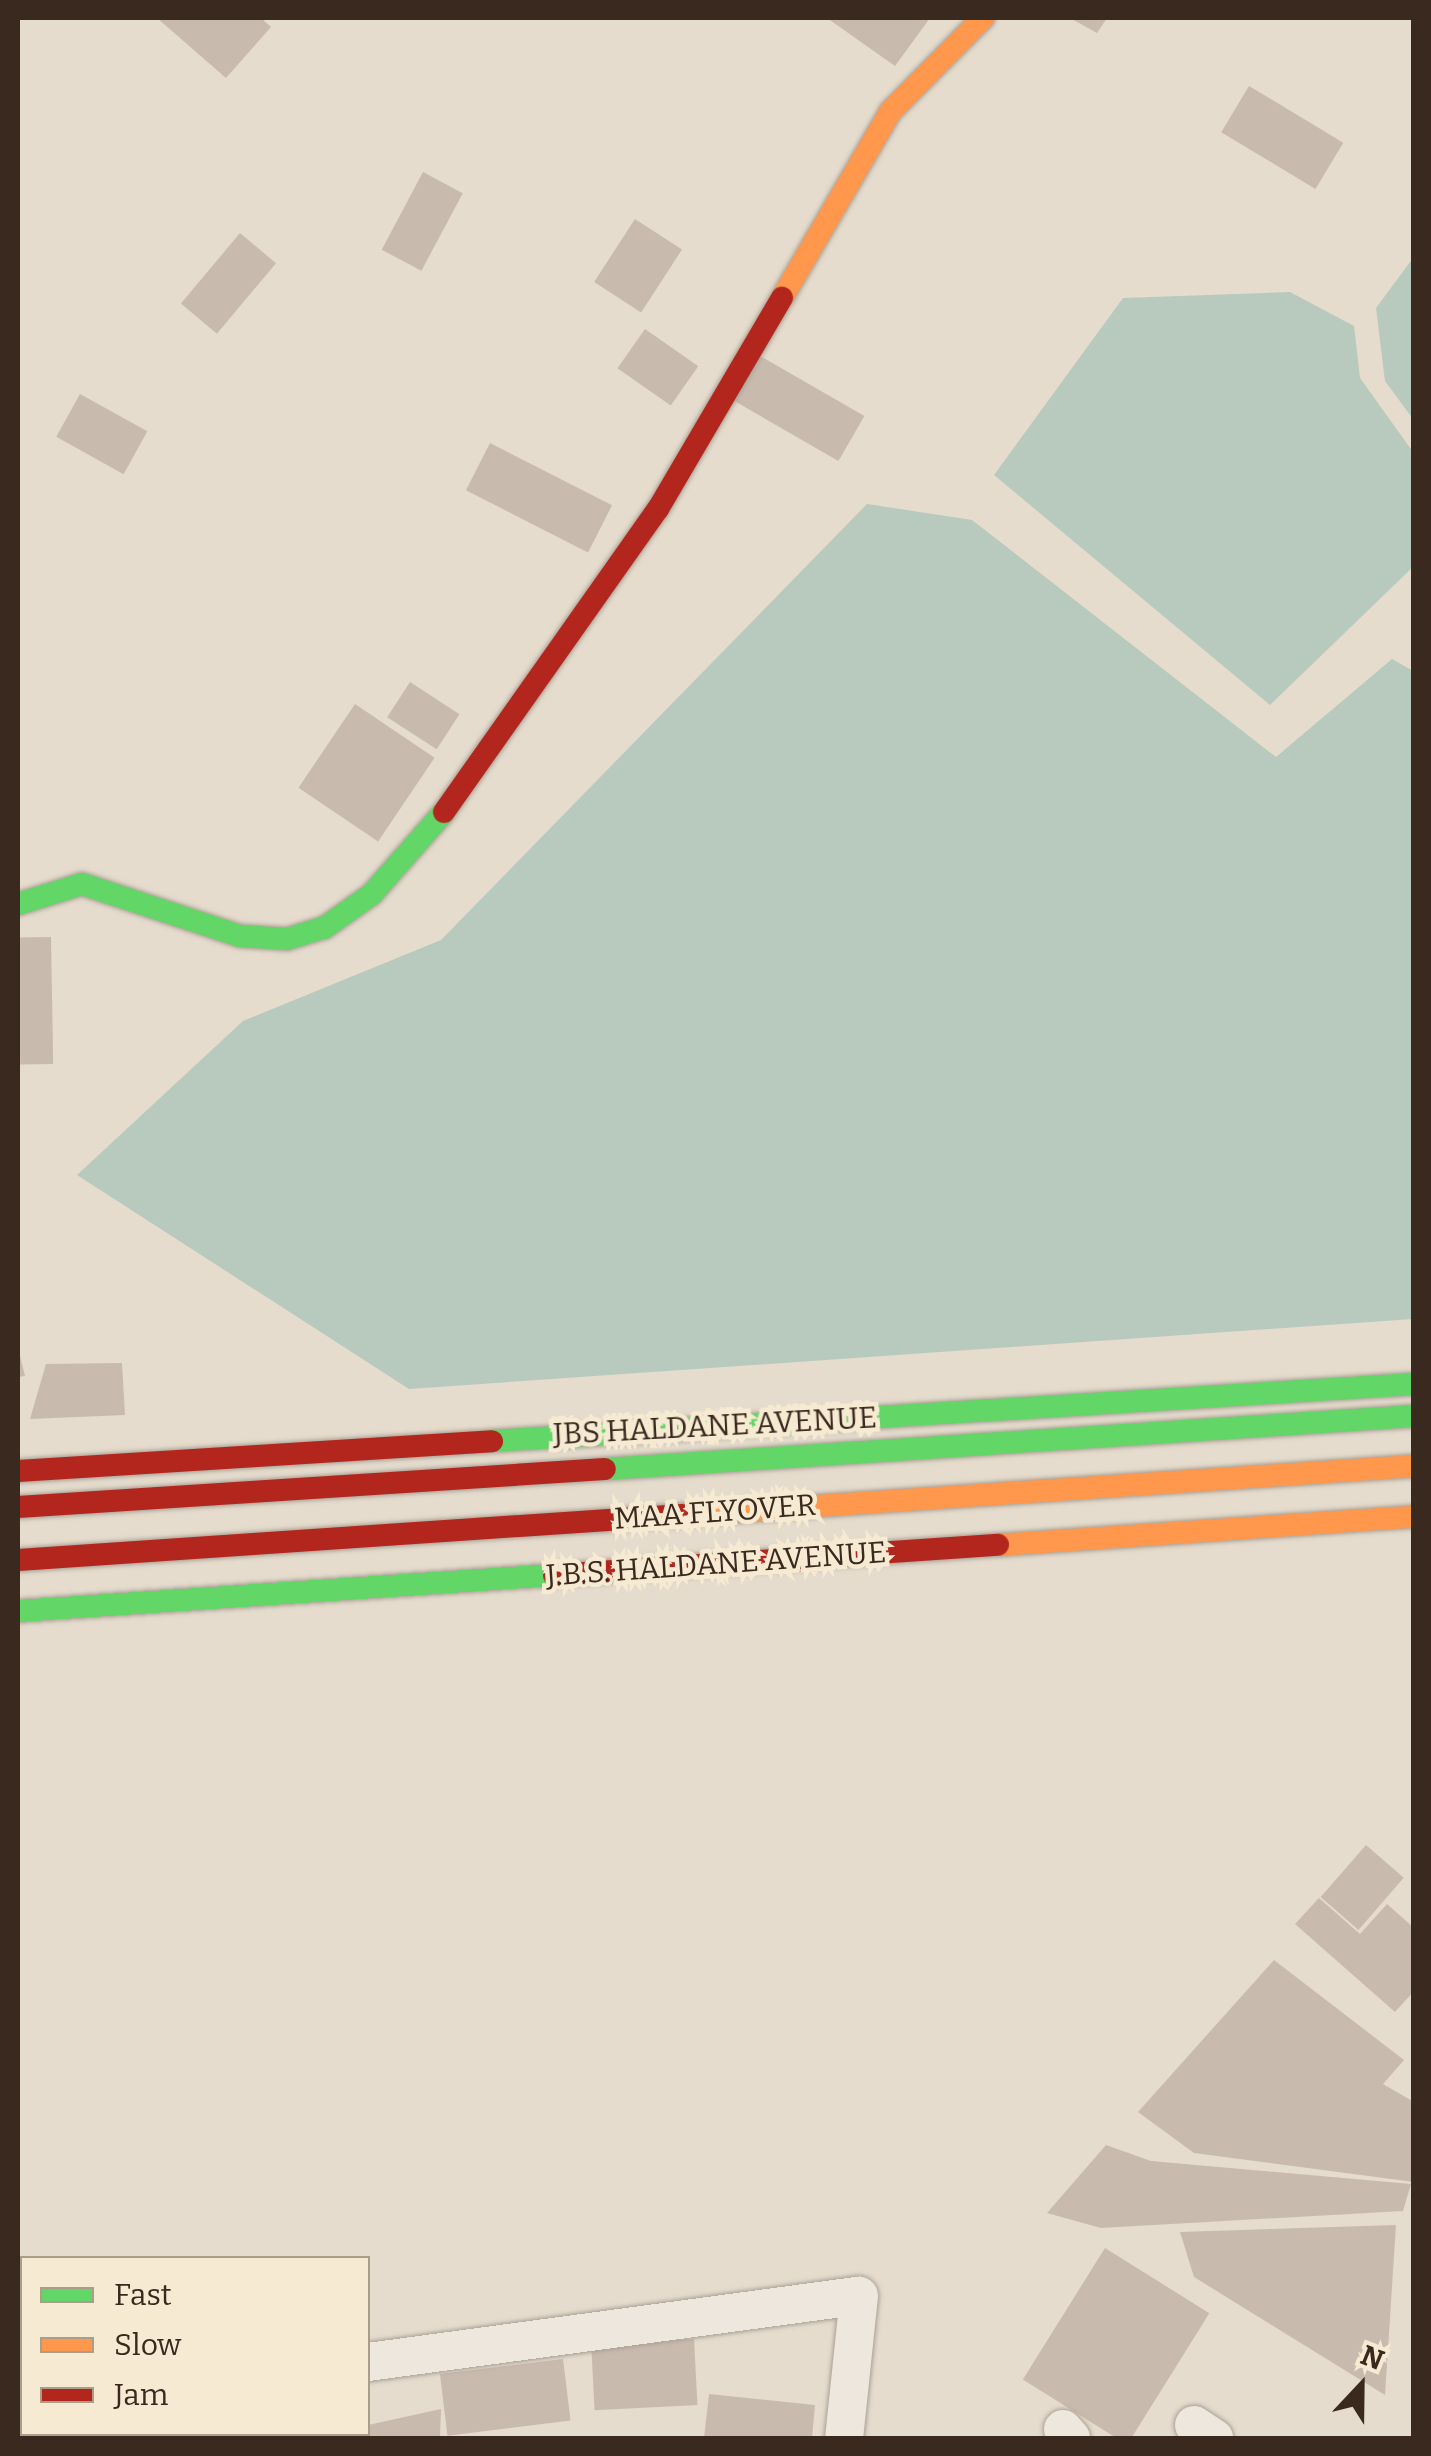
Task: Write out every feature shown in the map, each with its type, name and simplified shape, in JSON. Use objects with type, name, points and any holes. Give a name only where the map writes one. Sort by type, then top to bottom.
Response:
[{"type":"main road","points":[[18,904],[82,884],[240,936],[287,939],[324,928],[372,894],[475,776],[658,510],[891,112],[983,18]]},
{"type":"main road","name":"JBS HALDANE AVENUE","points":[[18,1471],[1414,1384]]},
{"type":"main road","name":"MAA FLYOVER","points":[[18,1507],[1414,1416]]},
{"type":"main road","name":"MAA FLYOVER","points":[[18,1560],[1414,1466]]},
{"type":"main road","name":"J.B.S. HALDANE AVENUE","points":[[18,1611],[1414,1517]]},
{"type":"street","points":[[370,2362],[859,2296],[844,2438]]},
{"type":"shaded area","points":[[1413,258],[1413,419],[1385,381],[1376,308]]},
{"type":"shaded area","points":[[1290,292],[1354,326],[1360,378],[1413,452],[1414,566],[1270,705],[994,475],[1123,298]]},
{"type":"shaded area","points":[[867,504],[972,520],[1276,757],[1392,659],[1413,671],[1413,1319],[409,1389],[77,1175],[243,1021],[441,940]]},
{"type":"building","points":[[157,18],[261,18],[271,27],[226,78]]},
{"type":"building","points":[[827,18],[930,18],[895,66]]},
{"type":"building","points":[[1070,18],[1107,18],[1097,33]]},
{"type":"building","points":[[1249,86],[1343,143],[1315,189],[1221,132]]},
{"type":"building","points":[[423,172],[463,193],[421,271],[382,250]]},
{"type":"building","points":[[635,219],[682,249],[641,312],[594,282]]},
{"type":"building","points":[[240,233],[276,263],[217,334],[181,303]]},
{"type":"building","points":[[645,329],[698,366],[671,406],[617,368]]},
{"type":"building","points":[[757,354],[864,416],[838,461],[731,399]]},
{"type":"building","points":[[80,394],[147,431],[124,474],[56,437]]},
{"type":"building","points":[[490,443],[612,505],[588,552],[466,490]]},
{"type":"building","points":[[410,682],[459,714],[437,749],[387,717]]},
{"type":"building","points":[[355,704],[435,758],[378,841],[299,788]]},
{"type":"building","points":[[51,937],[53,1064],[20,1065],[18,938]]},
{"type":"building","points":[[18,1348],[25,1376],[18,1377]]},
{"type":"building","points":[[122,1363],[125,1415],[30,1419],[46,1364]]},
{"type":"building","points":[[1366,1845],[1404,1878],[1358,1930],[1321,1897]]},
{"type":"building","points":[[1319,1898],[1360,1934],[1387,1904],[1414,1928],[1414,1991],[1395,2012],[1295,1924]]},
{"type":"building","points":[[1274,1960],[1404,2060],[1383,2084],[1414,2102],[1414,2182],[1194,2153],[1138,2112]]},
{"type":"building","points":[[1106,2145],[1151,2161],[1411,2184],[1403,2211],[1101,2228],[1047,2213]]},
{"type":"building","points":[[1396,2225],[1385,2395],[1194,2277],[1180,2232]]},
{"type":"building","points":[[1105,2248],[1209,2313],[1131,2438],[1117,2438],[1023,2379]]},
{"type":"building","points":[[694,2339],[697,2405],[595,2410],[591,2344]]},
{"type":"building","points":[[563,2359],[571,2421],[447,2436],[440,2374]]},
{"type":"building","points":[[709,2394],[815,2405],[812,2438],[704,2438]]},
{"type":"building","points":[[441,2409],[440,2438],[359,2438],[370,2436],[370,2425]]},
{"type":"traffic: fast","points":[[18,904],[82,884],[240,936],[287,939],[324,928],[372,894],[444,812]]},
{"type":"traffic: fast","points":[[492,1441],[1414,1384]]},
{"type":"traffic: fast","points":[[605,1469],[1414,1416]]},
{"type":"traffic: fast","points":[[18,1611],[554,1575]]},
{"type":"traffic: slow","points":[[782,298],[891,111],[983,18]]},
{"type":"traffic: slow","points":[[682,1515],[1414,1466]]},
{"type":"traffic: slow","points":[[998,1545],[1414,1517]]},
{"type":"traffic: jam","points":[[444,812],[658,509],[782,298]]},
{"type":"traffic: jam","points":[[18,1471],[492,1441]]},
{"type":"traffic: jam","points":[[18,1507],[605,1469]]},
{"type":"traffic: jam","points":[[18,1560],[682,1515]]},
{"type":"traffic: jam","points":[[554,1575],[998,1545]]}]
